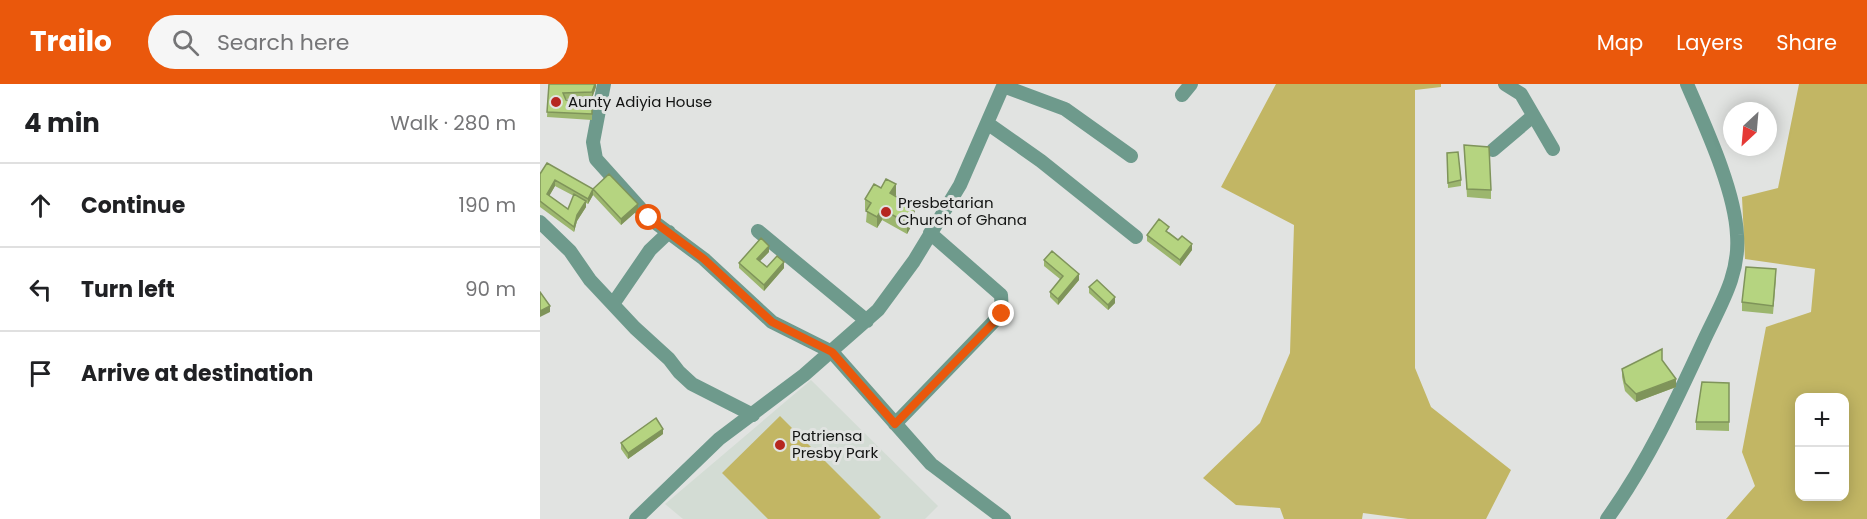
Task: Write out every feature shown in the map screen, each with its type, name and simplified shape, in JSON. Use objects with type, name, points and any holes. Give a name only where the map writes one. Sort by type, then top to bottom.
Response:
[{"type":"street","points":[[604,84],[593,142],[596,159],[649,218],[704,259],[772,322],[832,352],[895,424],[944,475],[1004,519]]},
{"type":"street","points":[[1505,84],[1521,94],[1553,149]]},
{"type":"street","points":[[1607,519],[1635,479],[1667,422],[1736,268],[1737,236],[1731,202],[1686,84]]},
{"type":"street","points":[[636,519],[719,439],[753,415],[867,321],[914,261],[960,185],[1004,85],[1065,110],[1131,156]]},
{"type":"street","points":[[1493,150],[1533,117]]},
{"type":"street","points":[[987,123],[1041,161],[1136,237]]},
{"type":"street","points":[[540,222],[570,250],[590,280],[692,384],[753,415]]},
{"type":"street","points":[[758,231],[867,321]]},
{"type":"street","points":[[613,304],[650,250],[669,232]]},
{"type":"street","points":[[895,424],[1002,314],[1001,295],[930,233]]},
{"type":"shaded area","points":[[1276,84],[1441,84],[1441,87],[1415,90],[1415,368],[1431,407],[1511,470],[1486,519],[1408,519],[1363,513],[1362,519],[1284,519],[1280,508],[1236,505],[1203,478],[1260,423],[1290,353],[1294,225],[1221,187]]},
{"type":"shaded area","points":[[1799,84],[1867,84],[1867,519],[1726,519],[1755,486],[1742,452],[1766,327],[1811,312],[1815,269],[1745,259],[1742,197],[1778,188]]},
{"type":"shaded area","points":[[811,380],[938,506],[925,519],[683,519],[665,504]]},
{"type":"shaded area","name":"Patriensa Presby Park","points":[[780,416],[881,517],[879,519],[768,519],[722,473]]},
{"type":"building","name":"Aunty Adiyia House","points":[[549,84],[595,84],[592,92],[563,93],[566,100],[592,102],[592,114],[547,112]]},
{"type":"building","points":[[1464,145],[1489,147],[1491,190],[1467,189]]},
{"type":"building","points":[[1458,152],[1461,180],[1448,183],[1447,153]]},
{"type":"building","points":[[547,163],[593,189],[588,199],[555,180],[547,194],[568,209],[574,194],[586,201],[577,215],[574,227],[540,201],[540,174]]},
{"type":"building","points":[[609,174],[638,204],[621,219],[593,189]]},
{"type":"building","points":[[886,179],[896,184],[890,193],[915,208],[907,223],[882,209],[877,217],[866,211],[871,203],[865,199],[874,184],[881,188]]},
{"type":"building","points":[[1159,219],[1169,227],[1166,231],[1178,240],[1182,236],[1192,244],[1180,260],[1147,235]]},
{"type":"building","points":[[761,238],[769,246],[757,259],[767,267],[777,256],[784,262],[764,285],[739,263]]},
{"type":"building","points":[[1052,251],[1079,274],[1058,299],[1050,292],[1063,276],[1044,260]]},
{"type":"building","points":[[1746,267],[1776,269],[1773,306],[1742,302]]},
{"type":"building","points":[[1097,280],[1115,297],[1108,305],[1089,287]]},
{"type":"building","points":[[540,292],[550,306],[540,311]]},
{"type":"building","points":[[1662,349],[1662,360],[1676,379],[1636,394],[1625,383],[1622,369]]},
{"type":"building","points":[[1702,382],[1729,383],[1729,422],[1696,422]]},
{"type":"building","points":[[656,418],[663,429],[628,453],[621,443]]},
{"type":"place","name":"Aunty Adiyia House","points":[[556,102]]},
{"type":"place","name":"Presbetarian Church of Ghana","points":[[886,212]]},
{"type":"place","name":"Patriensa Presby Park","points":[[780,445]]},
{"type":"route","points":[[649,218],[704,259],[772,322],[832,352],[895,424],[1002,314]]}]
